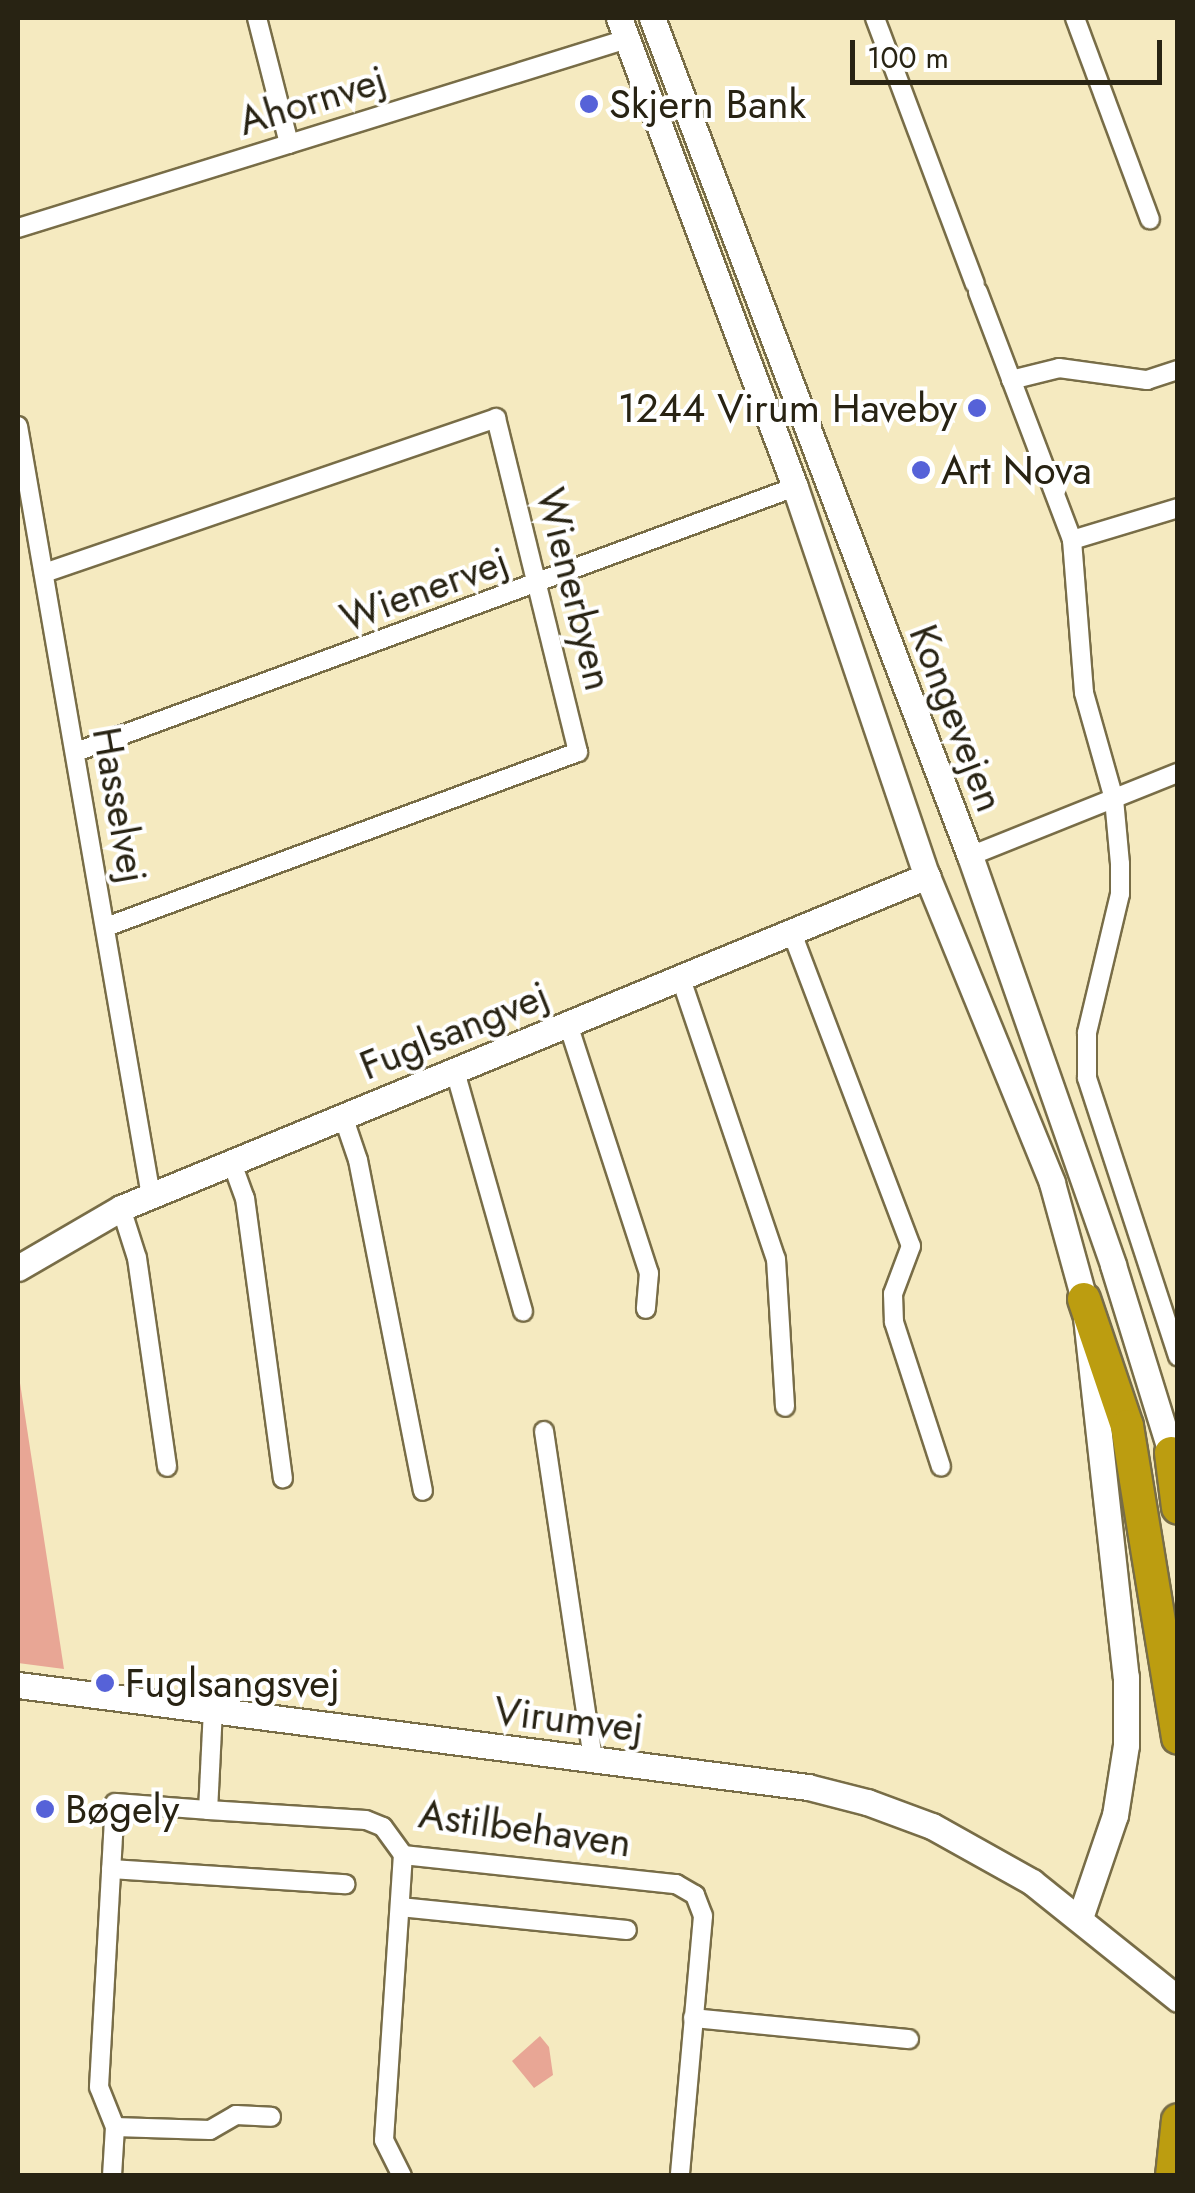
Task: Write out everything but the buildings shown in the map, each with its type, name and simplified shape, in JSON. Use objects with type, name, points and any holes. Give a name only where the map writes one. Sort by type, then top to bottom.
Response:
[{"type":"highway","points":[[1084,1298],[1131,1444],[1178,1738]]},
{"type":"highway","points":[[1174,1463],[1178,1508]]},
{"type":"highway","points":[[1172,2176],[1178,2120]]},
{"type":"main road","name":"Kongevejen","points":[[652,18],[970,856],[1174,1463]]},
{"type":"main road","name":"Kongevejen","points":[[623,28],[794,486],[927,876],[1052,1183],[1084,1298],[1126,1678],[1126,1745],[1115,1815],[1080,1918]]},
{"type":"main road","name":"Fuglsangvej","points":[[18,1268],[61,1237],[122,1208],[927,876]]},
{"type":"main road","name":"Virumvej","points":[[18,1685],[808,1787],[868,1802],[980,1850],[1080,1918]]},
{"type":"main road","points":[[1080,1918],[1178,1999]]},
{"type":"street","points":[[257,18],[289,144]]},
{"type":"street","points":[[875,18],[1072,540],[1084,693],[1114,800],[1120,894],[1092,1006],[1087,1078],[1178,1356]]},
{"type":"street","points":[[1075,18],[1150,220]]},
{"type":"street","name":"Ahornvej","points":[[18,228],[289,144],[623,28]]},
{"type":"street","points":[[1011,380],[1059,368],[1147,380],[1178,370]]},
{"type":"street","name":"Wienerbyen","points":[[44,573],[496,418],[540,583],[578,752],[106,927]]},
{"type":"street","name":"Hasselvej","points":[[18,426],[151,1196]]},
{"type":"street","name":"Wienervej","points":[[76,752],[794,486]]},
{"type":"street","points":[[1072,540],[1178,508]]},
{"type":"street","points":[[970,856],[1178,773]]},
{"type":"street","points":[[792,933],[911,1246],[894,1294],[894,1322],[941,1467]]},
{"type":"street","points":[[680,976],[776,1259],[785,1407]]},
{"type":"street","points":[[568,1024],[650,1272],[646,1309]]},
{"type":"street","points":[[455,1071],[523,1312]]},
{"type":"street","points":[[342,1116],[358,1160],[423,1491]]},
{"type":"street","points":[[232,1163],[245,1198],[284,1478]]},
{"type":"street","points":[[122,1208],[137,1258],[167,1467]]},
{"type":"street","points":[[544,1431],[594,1760]]},
{"type":"street","points":[[208,1810],[213,1709]]},
{"type":"street","name":"Astilbehaven","points":[[111,1869],[115,1803],[366,1820],[383,1827],[403,1855],[676,1884],[695,1896],[703,1916],[680,2176]]},
{"type":"street","points":[[402,2176],[384,2140],[403,1855]]},
{"type":"street","points":[[112,2176],[115,2126],[98,2087],[111,1869],[346,1884]]},
{"type":"street","points":[[400,1907],[627,1930]]},
{"type":"street","points":[[692,2018],[909,2039]]},
{"type":"street","points":[[115,2126],[210,2130],[236,2115],[271,2117]]},
{"type":"shaded area","points":[[18,1370],[64,1669],[18,1663]]},
{"type":"shaded area","points":[[540,2036],[549,2047],[553,2075],[534,2088],[512,2061]]},
{"type":"place","name":"Skjern Bank","points":[[589,104]]},
{"type":"place","name":"1244 Virum Haveby","points":[[977,408]]},
{"type":"place","name":"Art Nova","points":[[921,470]]},
{"type":"place","name":"Fuglsangsvej","points":[[105,1683]]},
{"type":"place","name":"Bøgely","points":[[45,1809]]}]
